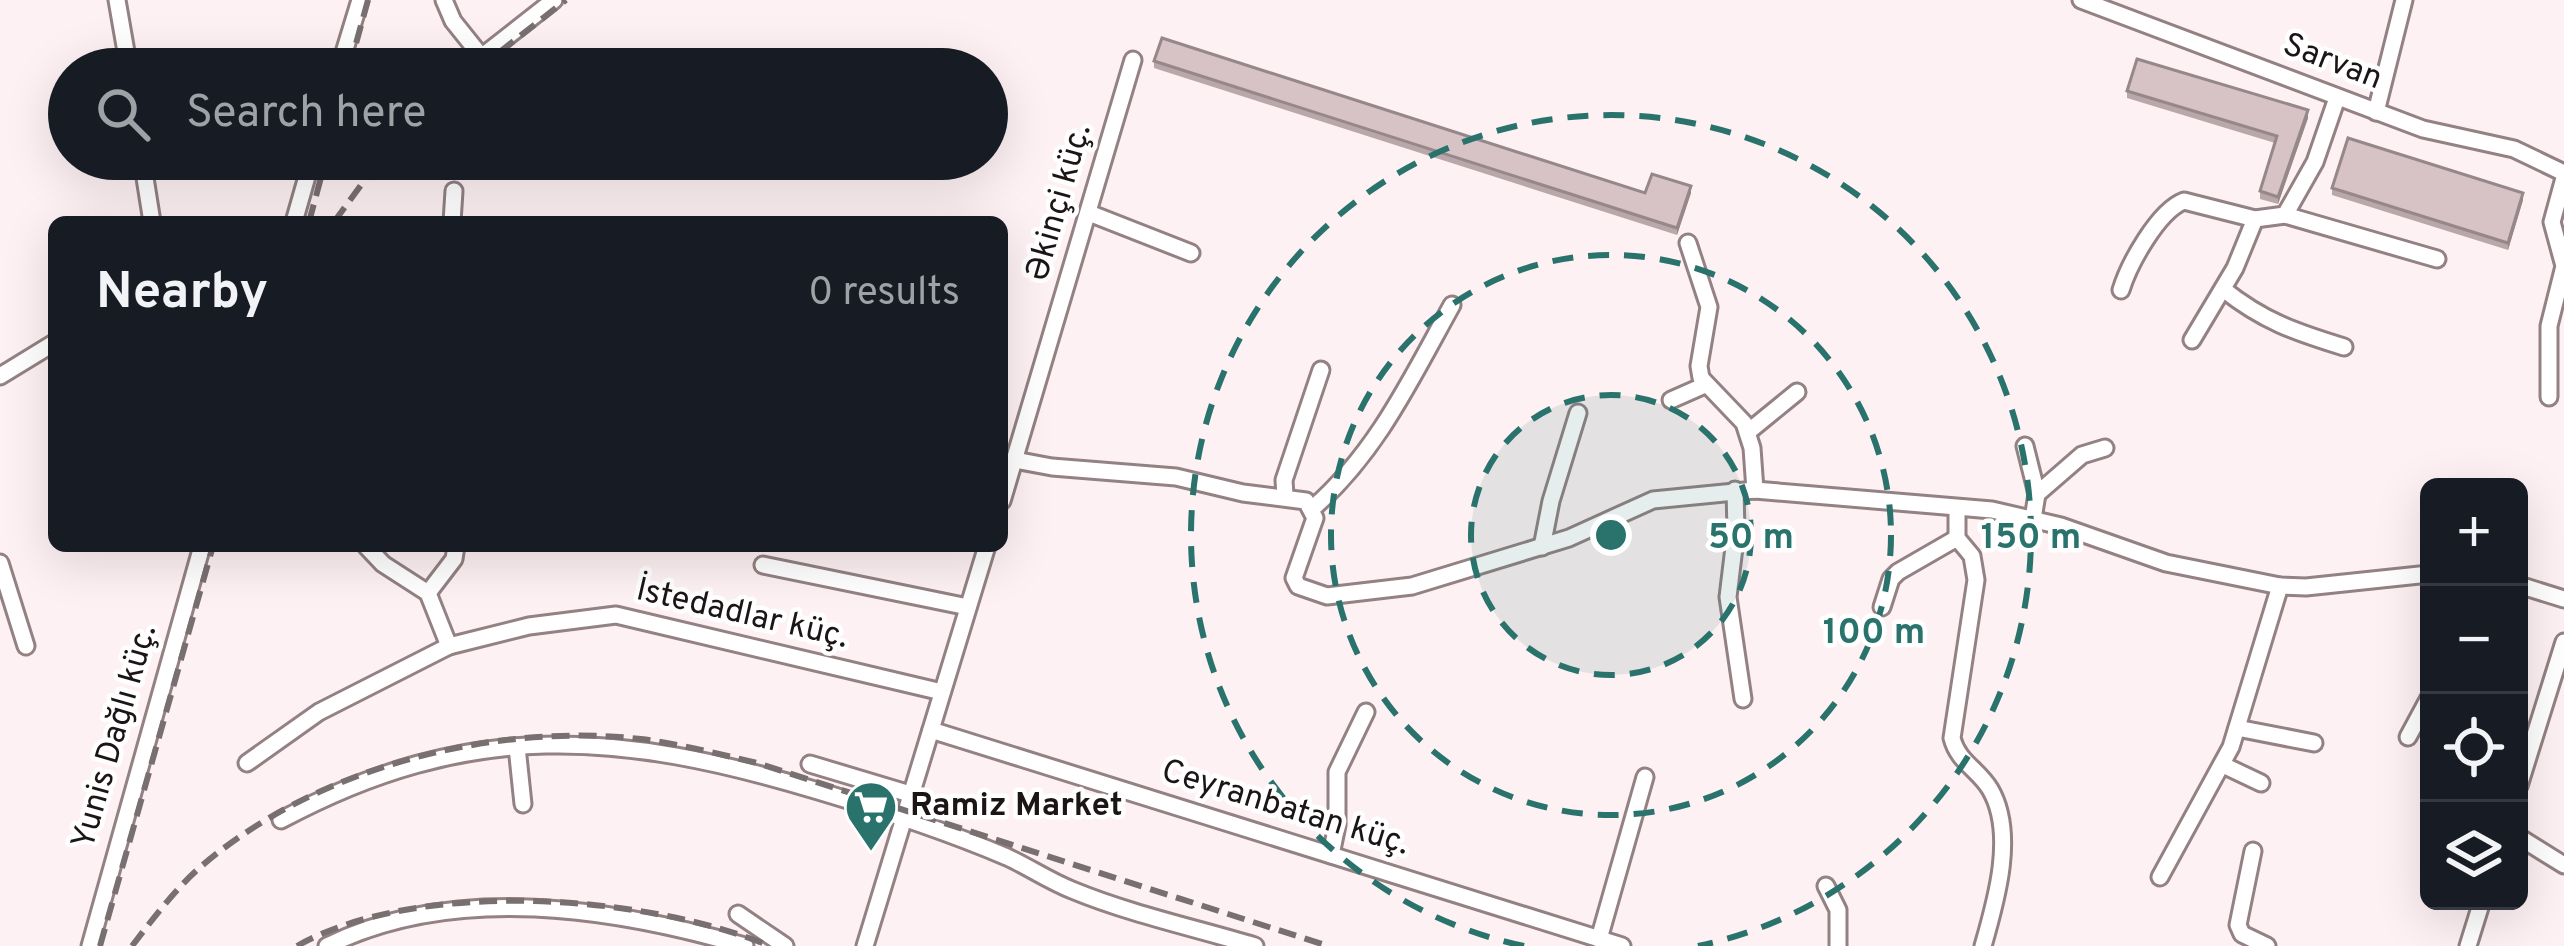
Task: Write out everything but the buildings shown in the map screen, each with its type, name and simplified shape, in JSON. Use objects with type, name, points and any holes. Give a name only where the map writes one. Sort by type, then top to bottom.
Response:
[{"type":"street","points":[[117,0],[126,48]]},
{"type":"street","points":[[345,48],[360,0]]},
{"type":"street","points":[[444,0],[453,21],[475,48]]},
{"type":"street","points":[[491,48],[554,0]]},
{"type":"street","name":"Sarvan","points":[[2081,0],[2422,129],[2513,149],[2564,176]]},
{"type":"street","points":[[2376,112],[2404,0]]},
{"type":"street","name":"Əkinçi küç.","points":[[1008,482],[1133,60]]},
{"type":"street","points":[[2285,215],[2315,162],[2337,98]]},
{"type":"street","points":[[2548,397],[2548,326],[2564,266],[2552,222],[2564,176]]},
{"type":"street","points":[[145,180],[151,216]]},
{"type":"street","points":[[296,216],[306,180]]},
{"type":"street","points":[[452,216],[454,191]]},
{"type":"street","points":[[2120,290],[2128,268],[2175,204],[2184,201],[2255,219],[2285,215],[2437,259]]},
{"type":"street","points":[[1089,213],[1191,253]]},
{"type":"street","points":[[2192,340],[2223,289],[2255,219]]},
{"type":"street","points":[[1688,243],[1709,307],[1699,366],[1705,386],[1748,432],[1755,490]]},
{"type":"street","points":[[2223,289],[2253,314],[2278,326],[2344,347]]},
{"type":"street","points":[[1313,508],[1368,453],[1452,305]]},
{"type":"street","points":[[0,376],[48,347]]},
{"type":"street","points":[[1285,496],[1284,480],[1322,370]]},
{"type":"street","points":[[1672,400],[1705,386]]},
{"type":"street","points":[[1748,432],[1797,392]]},
{"type":"street","points":[[1542,547],[1578,413]]},
{"type":"street","points":[[2025,446],[2037,494],[2033,519]]},
{"type":"street","points":[[2037,494],[2082,455],[2105,448]]},
{"type":"street","points":[[1015,460],[1176,477],[1306,501],[1316,518],[1294,578],[1298,586],[1327,596],[1412,586],[1542,547],[1653,500],[1735,490],[1992,510],[2166,562],[2280,586],[2420,575]]},
{"type":"street","points":[[1735,490],[1736,531],[1728,597],[1743,699]]},
{"type":"street","points":[[1957,508],[1957,538],[1976,569],[1952,738],[1956,754],[1988,784],[1996,800],[2001,837],[1996,897],[1983,946]]},
{"type":"street","points":[[1882,607],[1898,572],[1957,538]]},
{"type":"street","name":"Yunis Dağlı küç.","points":[[90,946],[200,552]]},
{"type":"street","points":[[370,552],[428,593],[449,646]]},
{"type":"street","points":[[428,593],[455,552]]},
{"type":"street","points":[[865,946],[985,552]]},
{"type":"street","points":[[763,565],[968,607]]},
{"type":"street","points":[[1,574],[26,646]]},
{"type":"street","points":[[2160,877],[2223,765],[2280,586]]},
{"type":"street","points":[[2522,586],[2564,599]]},
{"type":"street","name":"İstedadlar küç.","points":[[248,763],[336,703],[449,646],[529,626],[616,615],[942,692]]},
{"type":"street","points":[[2528,757],[2564,643]]},
{"type":"street","points":[[1331,855],[1337,825],[1336,772],[1366,712]]},
{"type":"street","points":[[2408,737],[2420,715]]},
{"type":"street","points":[[2237,728],[2314,742]]},
{"type":"street","name":"Ceyranbatan küç.","points":[[931,730],[1622,946]]},
{"type":"street","points":[[281,820],[340,788],[466,752],[585,743],[674,752],[737,766],[903,818],[1012,859],[1074,891],[1255,946]]},
{"type":"street","points":[[517,747],[523,804]]},
{"type":"street","points":[[810,764],[910,794]]},
{"type":"street","points":[[2223,765],[2261,783]]},
{"type":"street","points":[[1598,939],[1645,777]]},
{"type":"street","points":[[2528,843],[2564,865]]},
{"type":"street","points":[[2253,851],[2238,925],[2242,934],[2267,946]]},
{"type":"street","points":[[1826,886],[1838,910],[1838,946]]},
{"type":"street","points":[[327,946],[363,938],[398,919],[448,911],[530,909],[579,911],[674,926],[745,946]]},
{"type":"street","points":[[2468,946],[2479,910]]},
{"type":"street","points":[[738,914],[785,946]]},
{"type":"railway","points":[[355,48],[368,0]]},
{"type":"railway","points":[[505,48],[566,0]]},
{"type":"railway","points":[[311,216],[320,180]]},
{"type":"railway","points":[[338,216],[365,180]]},
{"type":"railway","points":[[100,946],[211,552]]},
{"type":"railway","points":[[132,946],[197,870],[293,805],[406,760],[465,746],[584,736],[656,741],[757,763],[1328,946]]},
{"type":"railway","points":[[297,946],[347,924],[404,910],[532,901],[660,915],[770,946]]},
{"type":"place","name":"Ramiz Market","points":[[871,853]]}]
